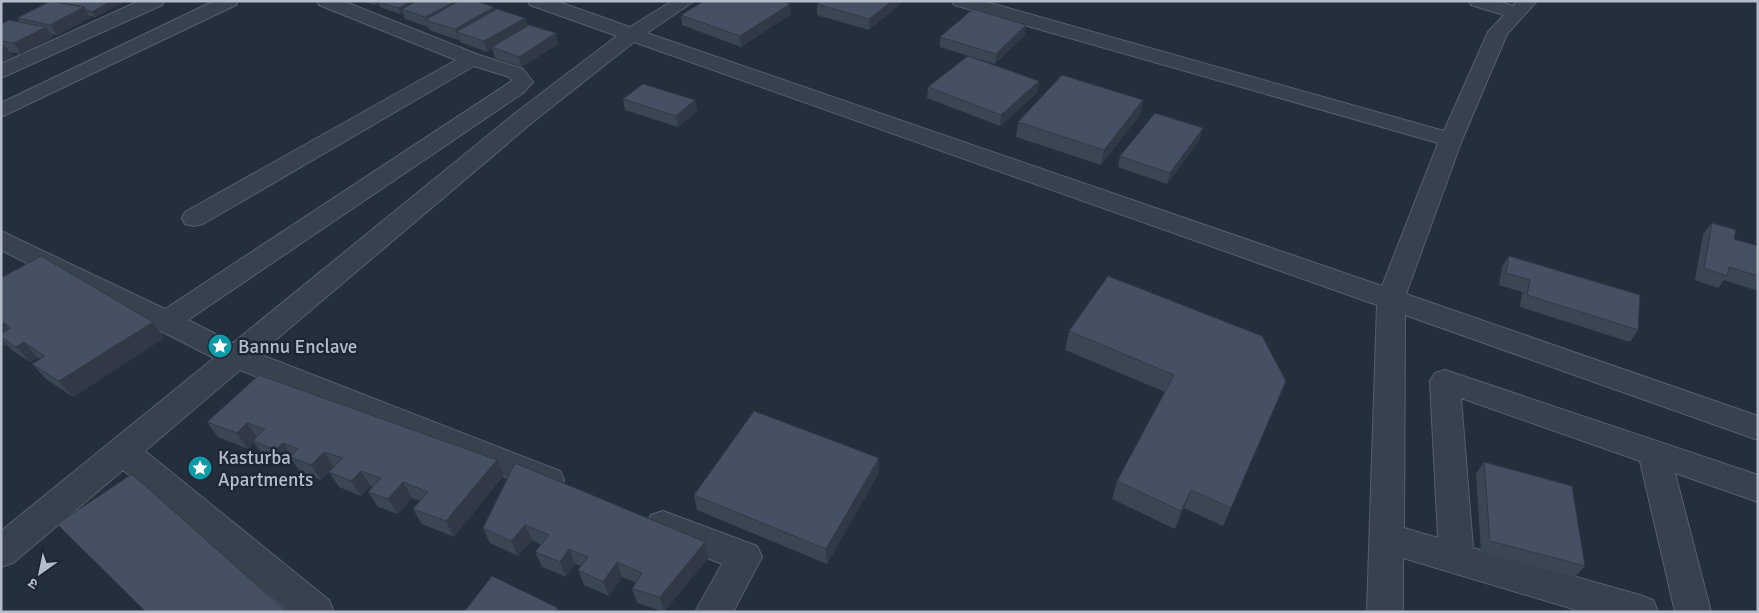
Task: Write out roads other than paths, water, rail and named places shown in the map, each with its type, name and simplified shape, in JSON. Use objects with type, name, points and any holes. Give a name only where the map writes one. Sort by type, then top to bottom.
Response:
[{"type":"street","points":[[1,72],[155,1]]},
{"type":"street","points":[[1,110],[229,1]]},
{"type":"street","points":[[326,1],[472,59],[516,73],[523,82],[555,94]]},
{"type":"street","points":[[537,1],[1758,428]]},
{"type":"street","points":[[1,552],[555,94],[632,34],[685,1]]},
{"type":"street","points":[[961,1],[1451,140]]},
{"type":"street","points":[[1478,1],[1522,7]]},
{"type":"street","points":[[1385,612],[1390,299],[1451,140],[1498,32],[1522,7]]},
{"type":"street","points":[[194,218],[472,59]]},
{"type":"street","points":[[167,321],[516,89],[523,82]]},
{"type":"street","points":[[1,239],[236,357],[579,492]]},
{"type":"street","points":[[1456,558],[1445,381],[1758,489]]},
{"type":"street","points":[[123,451],[316,612]]},
{"type":"street","points":[[1654,453],[1694,612]]},
{"type":"street","points":[[634,514],[745,557],[713,612]]},
{"type":"street","points":[[1386,538],[1640,612]]},
{"type":"place","name":"Bannu Enclave","points":[[220,346]]},
{"type":"place","name":"Kasturba Apartments","points":[[200,468]]}]
